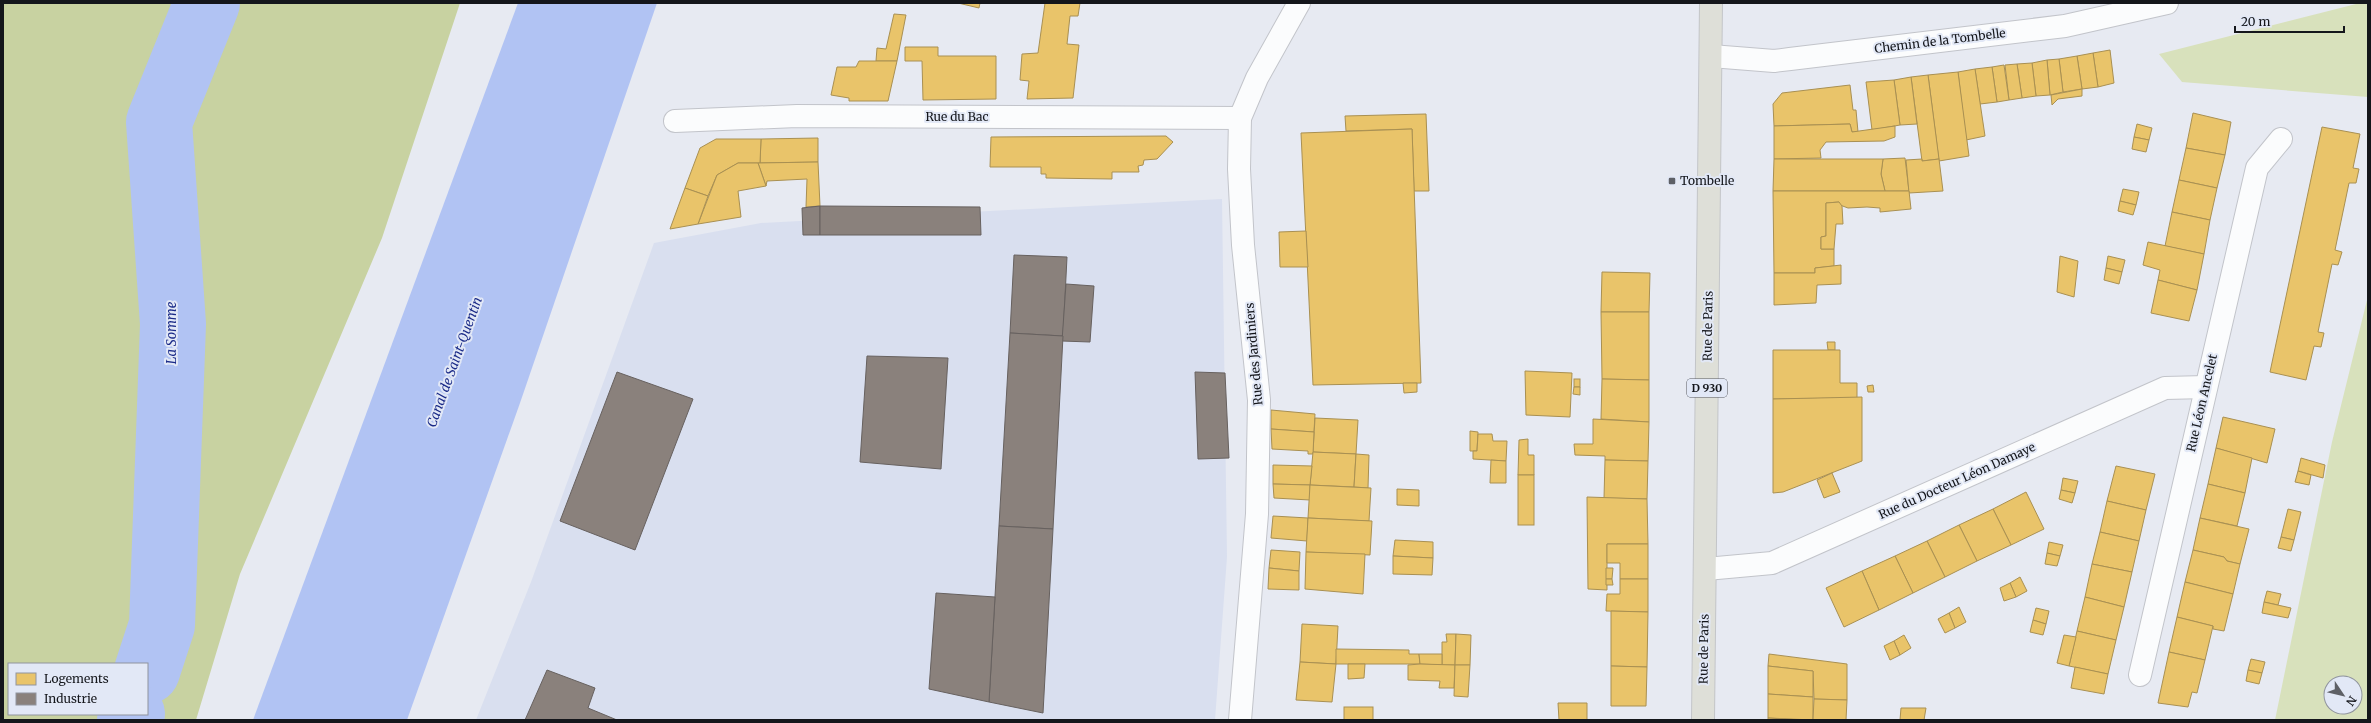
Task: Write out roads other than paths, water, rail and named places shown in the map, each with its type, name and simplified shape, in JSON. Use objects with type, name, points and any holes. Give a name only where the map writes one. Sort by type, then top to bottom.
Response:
[{"type":"main road","name":"Rue de Paris","points":[[1703,720],[1706,569],[1711,3]]},
{"type":"street","name":"Rue des Jardiniers","points":[[1240,720],[1257,514],[1259,400],[1243,245],[1239,169],[1240,118],[1257,78],[1299,3]]},
{"type":"street","name":"Chemin de la Tombelle","points":[[1711,56],[1774,61],[2065,26],[2166,3]]},
{"type":"street","name":"Rue du Bac","points":[[675,121],[797,116],[1240,118]]},
{"type":"street","name":"Rue Léon Ancelet","points":[[2140,675],[2258,168],[2281,139]]},
{"type":"street","name":"Rue du Docteur Léon Damaye","points":[[1706,569],[1772,564],[2165,388],[2206,387]]},
{"type":"water","name":"Canal de Saint-Quentin","points":[[518,3],[657,3],[520,403],[407,720],[253,720]]},
{"type":"waterway","name":"La Somme","points":[[148,668],[162,625],[173,324],[159,122],[207,3]]},
{"type":"waterway","name":"La Somme","points":[[130,720],[132,715]]},
{"type":"place","name":"Tombelle","points":[[1672,181]]}]
